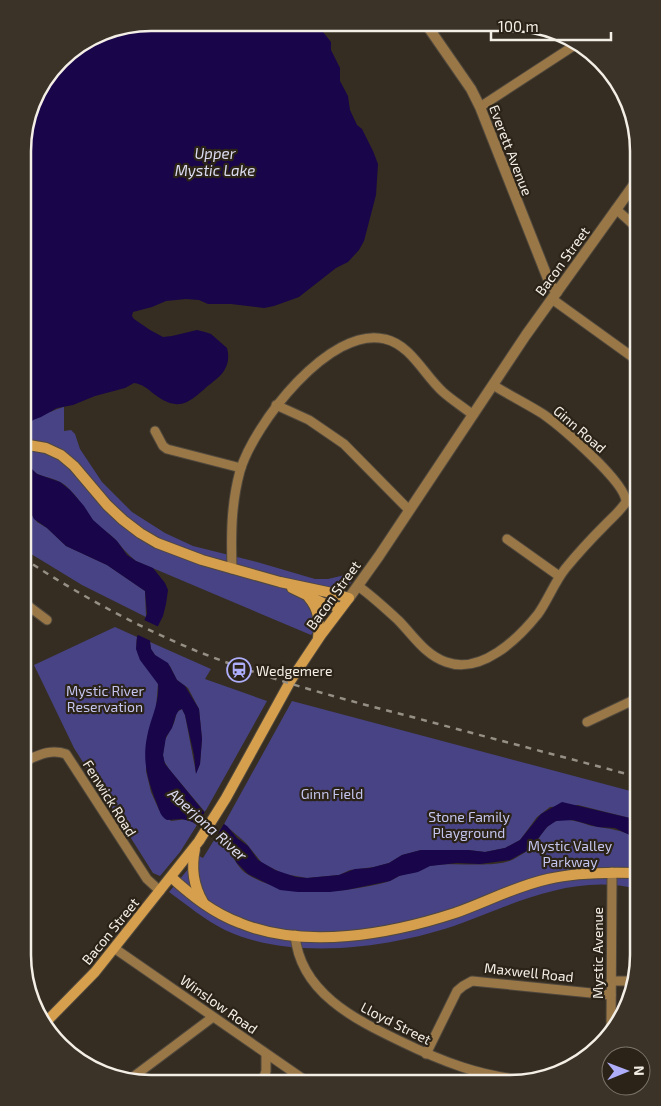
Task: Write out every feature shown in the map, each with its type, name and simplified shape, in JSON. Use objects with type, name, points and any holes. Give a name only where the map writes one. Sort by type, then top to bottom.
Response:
[{"type":"main road","points":[[31,445],[49,449],[65,458],[78,470],[107,505],[140,533],[157,543],[188,556],[232,569],[348,598]]},
{"type":"main road","points":[[280,582],[327,605],[341,608]]},
{"type":"main road","points":[[307,595],[314,604],[318,616],[319,630],[316,642]]},
{"type":"main road","name":"Bacon Street","points":[[49,1019],[78,991],[203,836],[218,813],[287,687],[316,642],[348,598]]},
{"type":"main road","points":[[195,846],[193,878],[205,905]]},
{"type":"main road","points":[[171,877],[205,905],[246,926],[268,932],[294,935],[353,935],[399,928],[457,912],[546,879],[612,872],[629,873]]},
{"type":"street","name":"Everett Avenue","points":[[431,31],[471,89],[480,107],[555,295]]},
{"type":"street","points":[[480,107],[571,48]]},
{"type":"street","name":"Bacon Street","points":[[348,598],[358,586],[526,335],[630,189]]},
{"type":"street","points":[[616,209],[630,222]]},
{"type":"street","points":[[555,295],[630,354]]},
{"type":"street","points":[[232,569],[231,525],[234,496],[241,468],[258,432],[276,405],[305,375],[341,346],[352,341],[377,337],[398,344],[410,353],[442,392],[473,415]]},
{"type":"street","name":"Ginn Road","points":[[358,586],[385,608],[429,652],[447,663],[458,665],[476,662],[486,658],[515,639],[538,613],[559,576],[624,505],[626,502],[625,494],[606,470],[571,437],[543,414],[493,385]]},
{"type":"street","points":[[276,405],[309,420],[344,444],[409,510]]},
{"type":"street","points":[[155,432],[166,449],[241,468]]},
{"type":"street","points":[[506,539],[559,576]]},
{"type":"street","points":[[31,608],[47,620]]},
{"type":"street","points":[[587,722],[629,702]]},
{"type":"street","name":"Fenwick Road","points":[[31,759],[50,751],[66,754],[147,879],[160,891]]},
{"type":"street","name":"Mystic Avenue","points":[[611,1019],[612,872]]},
{"type":"street","name":"Lloyd Street","points":[[294,935],[296,948],[304,967],[314,982],[328,998],[354,1017],[426,1054],[445,1062],[490,1075]]},
{"type":"street","name":"Winslow Road","points":[[114,948],[296,1075]]},
{"type":"street","name":"Maxwell Road","points":[[426,1054],[456,991],[469,982],[480,981],[611,995]]},
{"type":"street","points":[[611,981],[626,981]]},
{"type":"street","points":[[137,1074],[213,1017]]},
{"type":"street","points":[[265,1075],[266,1054]]},
{"type":"green space","points":[[64,407],[64,431],[71,430],[75,434],[80,449],[102,482],[132,512],[165,533],[193,546],[315,579],[328,579],[345,575],[353,580],[311,635],[136,561],[115,539],[94,522],[77,497],[66,486],[32,470],[31,422]]},
{"type":"green space","points":[[31,514],[37,522],[47,528],[66,546],[107,565],[145,591],[146,617],[82,585],[31,554]]},
{"type":"green space","name":"Mystic River Reservation","points":[[115,627],[137,637],[137,652],[158,684],[156,708],[147,738],[146,771],[151,792],[159,810],[171,821],[187,819],[197,825],[180,852],[160,876],[153,873],[74,748],[34,665]]},
{"type":"green space","points":[[150,642],[211,669],[205,679],[267,701],[205,812],[169,769],[163,755],[165,740],[174,723],[177,712],[182,709],[185,715],[196,773],[200,764],[202,739],[199,709],[188,688],[177,680],[170,666],[155,655],[151,649]]},
{"type":"green space","name":"Ginn Field","points":[[292,701],[629,791],[629,818],[578,805],[550,807],[537,817],[520,840],[505,848],[485,852],[421,850],[402,855],[389,863],[374,867],[350,870],[339,875],[307,878],[284,874],[262,863],[246,843],[224,824]]},
{"type":"green space","name":"Mystic Valley Parkway","points":[[560,820],[572,821],[629,835],[629,887],[594,885],[552,891],[442,930],[412,938],[348,948],[283,946],[253,940],[218,926],[169,892],[199,856],[203,858],[216,837],[226,846],[238,866],[247,874],[262,882],[279,887],[316,892],[371,886],[417,872],[429,866],[503,863],[524,853],[555,822]]},
{"type":"water","name":"Upper Mystic Lake","points":[[323,31],[331,42],[331,50],[340,68],[340,81],[348,96],[350,110],[357,125],[362,129],[378,164],[376,195],[364,241],[359,250],[348,262],[336,268],[299,297],[274,306],[264,308],[231,304],[208,304],[199,300],[186,299],[166,301],[133,312],[132,316],[134,319],[163,337],[197,330],[211,334],[227,348],[228,362],[224,371],[218,378],[187,402],[173,404],[134,383],[125,388],[95,396],[73,405],[57,408],[31,422],[31,151],[35,120],[40,105],[51,84],[72,61],[91,47],[120,35],[135,32]]},
{"type":"water","name":"Upper Mystic Lake","points":[[31,466],[37,474],[60,482],[70,490],[93,520],[117,541],[127,555],[153,568],[165,583],[168,590],[166,604],[163,616],[150,642],[151,649],[155,655],[168,663],[177,680],[185,686],[199,709],[202,739],[200,764],[196,774],[194,755],[185,715],[182,709],[179,710],[172,728],[166,737],[163,755],[165,764],[204,812],[227,826],[237,838],[248,846],[258,860],[275,870],[296,877],[307,878],[339,875],[355,869],[370,868],[389,863],[402,855],[421,850],[485,852],[505,848],[520,840],[541,814],[562,802],[629,818],[629,835],[615,828],[598,827],[573,820],[556,821],[547,827],[530,849],[510,860],[480,864],[457,863],[430,866],[418,872],[399,876],[390,881],[330,892],[280,890],[248,874],[237,863],[222,840],[193,822],[182,819],[167,820],[162,815],[154,796],[145,755],[148,730],[158,698],[158,684],[140,660],[136,649],[137,637],[147,614],[145,591],[107,565],[66,546],[47,528],[34,519],[31,513]]},
{"type":"pier","points":[[142,619],[159,627],[153,642],[136,634]]},
{"type":"pier","points":[[206,810],[225,822],[215,839],[196,827]]},
{"type":"railway","points":[[31,563],[131,621],[199,652],[226,662],[334,696],[629,775]]},
{"type":"place","name":"Wedgemere","points":[[239,670]]},
{"type":"park label","name":"Stone Family Playground","points":[[469,824]]},
{"type":"water label","name":"Aberjona River","points":[[208,824]]}]
